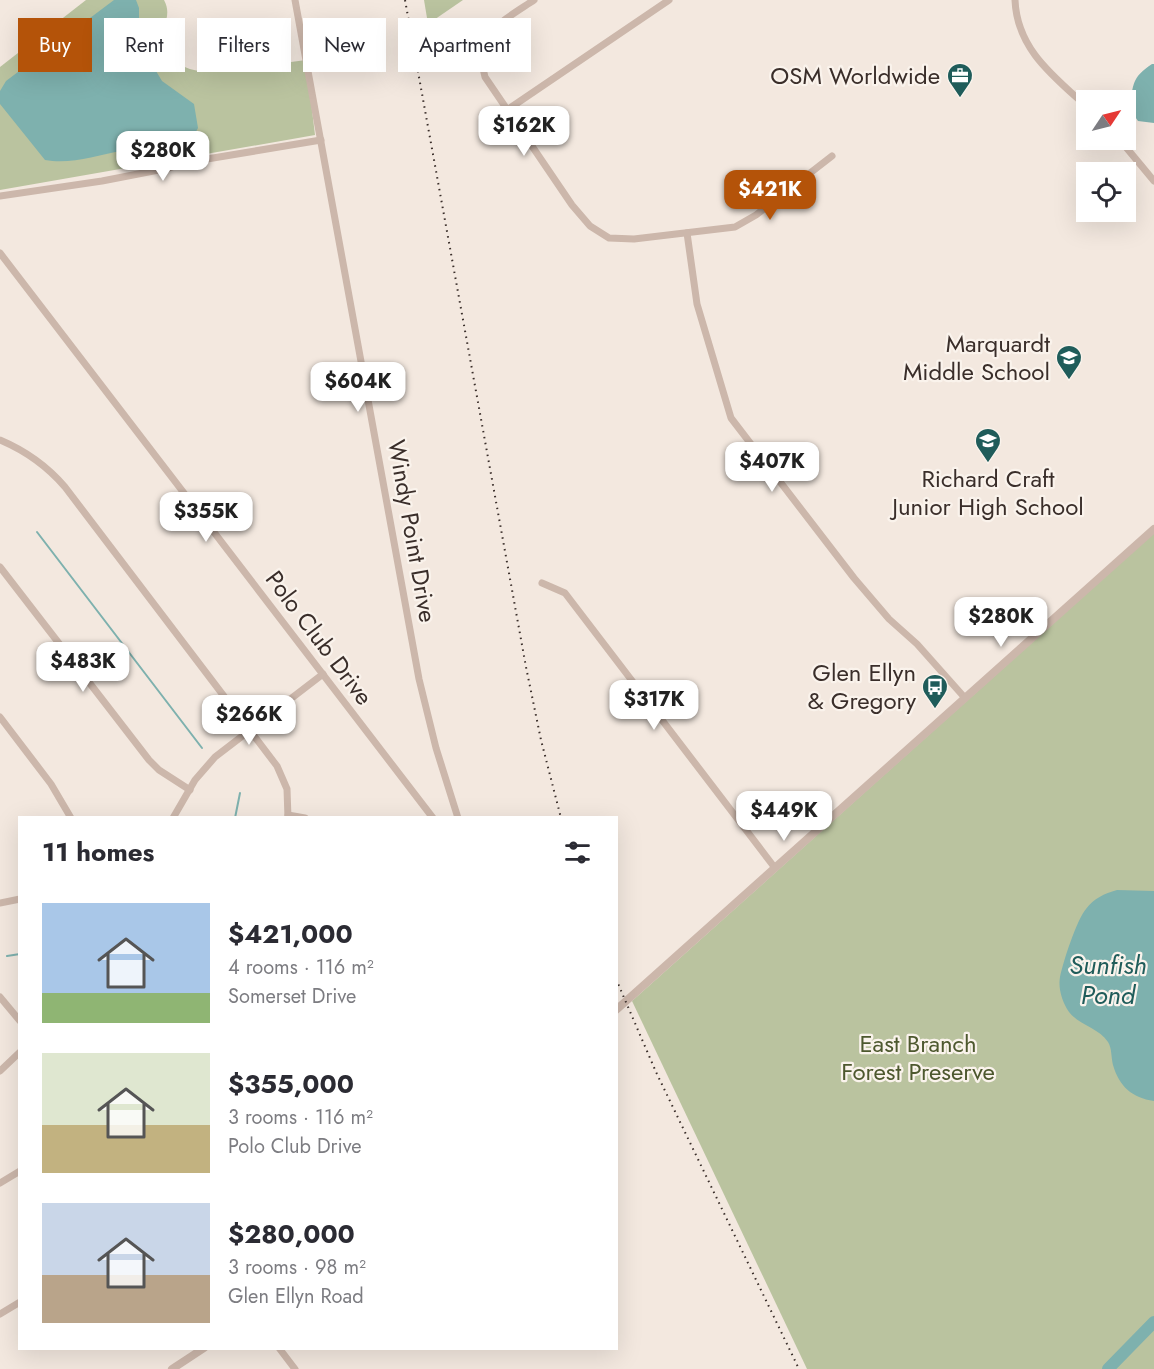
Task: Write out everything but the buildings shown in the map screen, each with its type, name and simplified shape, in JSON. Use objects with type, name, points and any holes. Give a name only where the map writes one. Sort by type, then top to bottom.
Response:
[{"type":"street","name":"Windy Point Drive","points":[[295,0],[419,678],[436,747],[457,816]]},
{"type":"street","points":[[534,0],[498,25],[486,40],[482,52],[485,77],[572,205],[596,231],[609,238],[624,240],[726,229],[746,222],[832,156]]},
{"type":"street","points":[[507,110],[669,0]]},
{"type":"street","points":[[1015,0],[1017,19],[1029,49],[1076,96]]},
{"type":"street","points":[[0,196],[102,181],[169,168],[183,163],[321,140]]},
{"type":"street","points":[[1128,150],[1154,182]]},
{"type":"street","points":[[687,233],[697,304],[731,418],[851,575],[889,620],[917,644],[965,698]]},
{"type":"street","name":"Polo Club Drive","points":[[0,253],[430,816]]},
{"type":"street","points":[[0,440],[39,461],[65,487],[277,766],[287,789],[288,816]]},
{"type":"street","points":[[618,1008],[1154,529]]},
{"type":"street","points":[[0,567],[14,582],[149,760],[159,770],[190,790]]},
{"type":"street","points":[[542,583],[565,593],[775,868]]},
{"type":"street","points":[[174,816],[195,780],[215,757],[323,674]]},
{"type":"street","points":[[0,717],[51,784],[70,816]]},
{"type":"street","points":[[0,903],[18,899]]},
{"type":"street","points":[[0,997],[18,1019]]},
{"type":"street","points":[[0,1071],[18,1054]]},
{"type":"street","points":[[0,1183],[18,1173]]},
{"type":"street","points":[[0,1314],[18,1303]]},
{"type":"street","points":[[172,1369],[201,1350]]},
{"type":"street","points":[[280,1350],[294,1369]]},
{"type":"green space","points":[[86,0],[164,0],[167,7],[166,18],[104,18],[104,72],[185,72],[185,67],[197,72],[291,72],[291,62],[303,60],[303,72],[307,72],[315,135],[0,190],[0,67],[18,53],[18,72],[92,72],[92,18],[63,18]]},
{"type":"green space","points":[[424,0],[463,0],[437,18],[427,18]]},
{"type":"green space","name":"East Branch Forest Preserve","points":[[1154,533],[1154,1369],[807,1369],[632,1001]]},
{"type":"water","points":[[114,0],[136,0],[139,18],[104,18],[104,72],[157,72],[162,81],[194,104],[198,128],[192,139],[74,160],[45,160],[0,104],[0,91],[6,81],[18,72],[92,72],[92,18],[90,18]]},
{"type":"water","points":[[1154,64],[1154,123],[1138,121],[1136,118],[1136,90],[1132,90],[1137,78],[1145,69]]},
{"type":"water","name":"Sunfish Pond","points":[[1117,890],[1154,891],[1154,1101],[1133,1094],[1123,1085],[1113,1065],[1108,1042],[1100,1033],[1069,1012],[1060,990],[1064,961],[1082,914],[1096,899]]},
{"type":"waterway","points":[[37,532],[202,748]]},
{"type":"waterway","points":[[235,816],[240,793]]},
{"type":"waterway","points":[[7,956],[18,954]]},
{"type":"waterway","points":[[1108,1369],[1154,1322]]},
{"type":"railway","points":[[405,0],[526,667],[541,740],[560,816]]},
{"type":"railway","points":[[618,984],[656,1072],[799,1369]]},
{"type":"place","name":"OSM Worldwide","points":[[960,99]]},
{"type":"place","name":"Marquardt Middle School","points":[[1069,381]]},
{"type":"place","name":"Richard Craft Junior High School","points":[[988,464]]},
{"type":"place","name":"Glen Ellyn & Gregory","points":[[935,710]]}]
